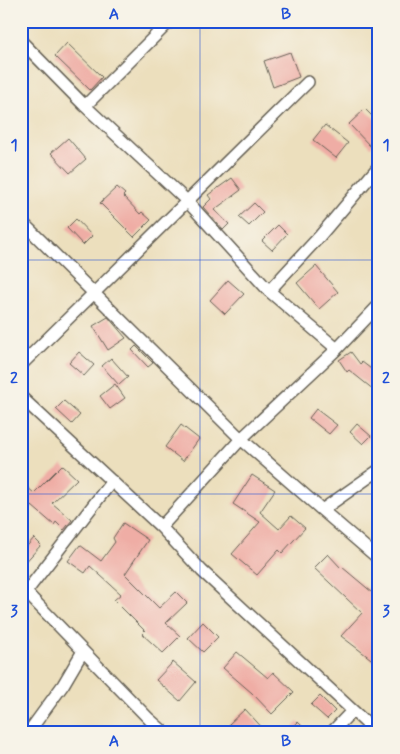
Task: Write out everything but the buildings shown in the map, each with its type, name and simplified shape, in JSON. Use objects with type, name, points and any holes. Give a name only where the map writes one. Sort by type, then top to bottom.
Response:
[{"type":"street","points":[[85,106],[170,21]]},
{"type":"street","points":[[21,41],[85,106],[188,202],[269,291],[337,349]]},
{"type":"street","points":[[21,365],[308,82]]},
{"type":"street","points":[[269,291],[319,237],[379,166]]},
{"type":"street","points":[[21,221],[241,439],[379,559]]},
{"type":"street","points":[[161,527],[241,439],[337,349],[379,305]]},
{"type":"street","points":[[21,397],[161,527],[202,571],[377,733]]},
{"type":"street","points":[[322,510],[379,470]]},
{"type":"street","points":[[112,481],[24,590],[149,719],[165,733]]},
{"type":"street","points":[[28,733],[63,686],[82,651]]},
{"type":"street","points":[[331,733],[352,711]]}]
